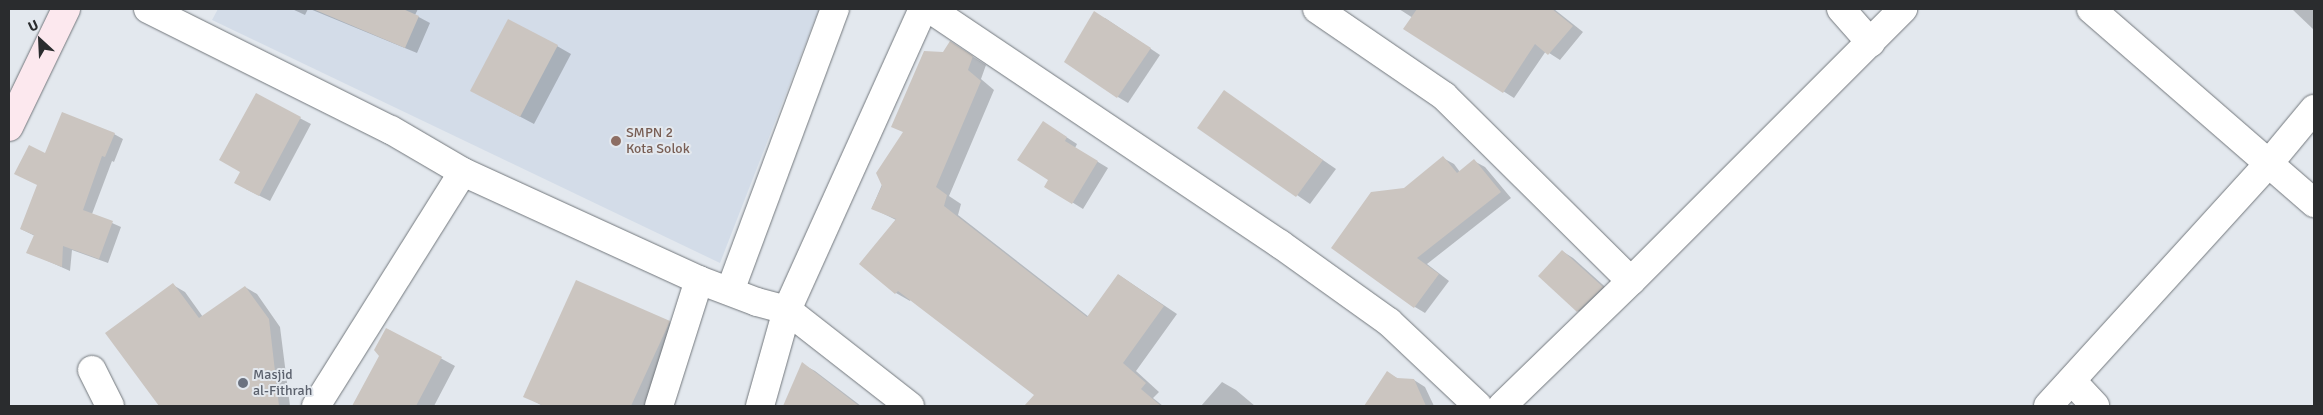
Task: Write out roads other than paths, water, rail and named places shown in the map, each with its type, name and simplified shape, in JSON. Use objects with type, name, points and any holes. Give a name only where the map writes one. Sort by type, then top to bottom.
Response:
[{"type":"street","points":[[9,127],[66,9]]},
{"type":"street","points":[[148,9],[391,130],[463,172],[699,280],[757,302],[787,310],[910,406]]},
{"type":"street","points":[[730,291],[835,9]]},
{"type":"street","points":[[760,406],[787,310],[923,9]]},
{"type":"street","points":[[930,9],[1280,244],[1389,322],[1478,406]]},
{"type":"street","points":[[1317,9],[1444,96],[1631,282]]},
{"type":"street","points":[[1841,9],[1871,42]]},
{"type":"street","points":[[1502,406],[1631,282],[1903,9]]},
{"type":"street","points":[[2091,9],[2270,162],[2314,203]]},
{"type":"street","points":[[2048,406],[2270,162],[2314,109]]},
{"type":"street","points":[[316,406],[463,172]]},
{"type":"street","points":[[659,406],[699,280]]},
{"type":"street","points":[[92,370],[110,406]]},
{"type":"street","points":[[2072,381],[2095,406]]},
{"type":"place","name":"SMPN 2 Kota Solok","points":[[616,141]]},
{"type":"place","name":"Masjid al-Fithrah","points":[[243,383]]}]
